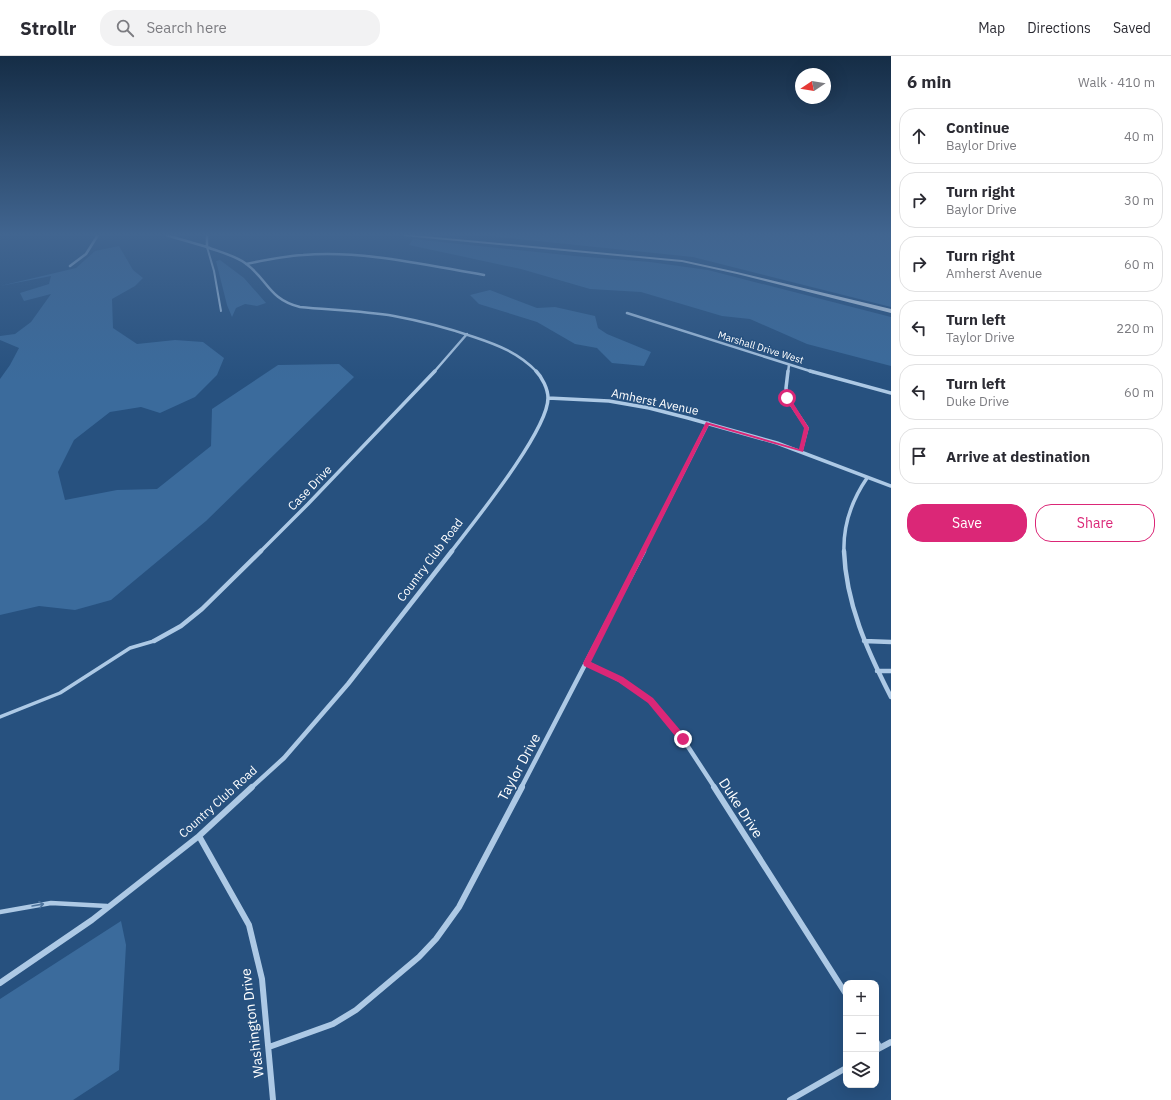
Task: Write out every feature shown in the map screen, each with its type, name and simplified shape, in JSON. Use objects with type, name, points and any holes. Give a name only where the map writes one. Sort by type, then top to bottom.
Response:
[{"type":"street","points":[[264,284],[276,297],[285,304],[292,306],[393,316],[442,326],[513,352],[528,362],[538,373],[545,386],[548,398]]},
{"type":"street","points":[[780,284],[891,311]]},
{"type":"street","name":"Marshall Drive West","points":[[627,313],[789,365],[891,393]]},
{"type":"street","name":"Case Drive","points":[[154,641],[181,626],[202,609],[319,493],[421,386],[467,334]]},
{"type":"street","points":[[789,365],[786,388],[787,398],[807,428],[801,451]]},
{"type":"street","name":"Amherst Avenue","points":[[548,398],[581,398],[608,401],[670,412],[801,451],[867,478],[891,486]]},
{"type":"street","name":"Country Club Road","points":[[0,983],[109,906],[199,836],[284,758],[348,684],[450,554],[507,476],[536,432],[546,408],[548,398]]},
{"type":"street","name":"Taylor Drive","points":[[269,1047],[333,1024],[356,1010],[419,957],[436,939],[459,907],[586,663],[708,423]]},
{"type":"street","points":[[867,478],[857,493],[849,513],[844,541],[847,591],[864,641],[877,671],[891,697]]},
{"type":"street","points":[[864,641],[891,642]]},
{"type":"street","name":"Duke Drive","points":[[586,663],[620,680],[650,700],[683,739],[843,989]]},
{"type":"street","points":[[877,671],[891,671]]},
{"type":"street","name":"Washington Drive","points":[[199,836],[248,926],[262,979],[273,1100]]},
{"type":"street","points":[[879,1048],[891,1042]]},
{"type":"street","points":[[790,1100],[843,1070]]},
{"type":"lane","points":[[216,284],[221,311]]},
{"type":"lane","points":[[0,717],[60,694],[130,648],[154,641]]},
{"type":"lane","points":[[0,912],[51,903],[109,906]]},
{"type":"shaded area","points":[[49,284],[137,284],[112,299],[113,328],[137,344],[175,340],[203,342],[224,358],[217,375],[195,397],[160,413],[141,407],[110,412],[74,440],[58,472],[65,500],[117,490],[157,489],[211,446],[212,409],[278,365],[339,364],[354,377],[206,521],[111,600],[75,610],[39,606],[0,615],[0,379],[10,365],[19,348],[0,340],[0,336],[15,334],[31,322],[51,294],[24,301],[20,293]]},
{"type":"shaded area","points":[[222,284],[249,284],[266,303],[257,306],[245,304],[236,308],[232,317],[227,305]]},
{"type":"shaded area","points":[[572,284],[761,284],[891,317],[891,366],[807,344],[750,319],[722,316],[641,292],[590,289]]},
{"type":"shaded area","points":[[799,284],[891,284],[891,307]]},
{"type":"shaded area","points":[[490,290],[537,308],[555,307],[595,316],[598,328],[607,334],[651,352],[644,366],[612,363],[597,348],[575,344],[537,322],[479,304],[470,295]]},
{"type":"shaded area","points":[[121,921],[126,945],[119,1070],[73,1100],[0,1100],[0,999]]},
{"type":"route","points":[[683,739],[650,700],[620,680],[586,663],[708,423],[801,451],[807,428],[787,398]]}]
